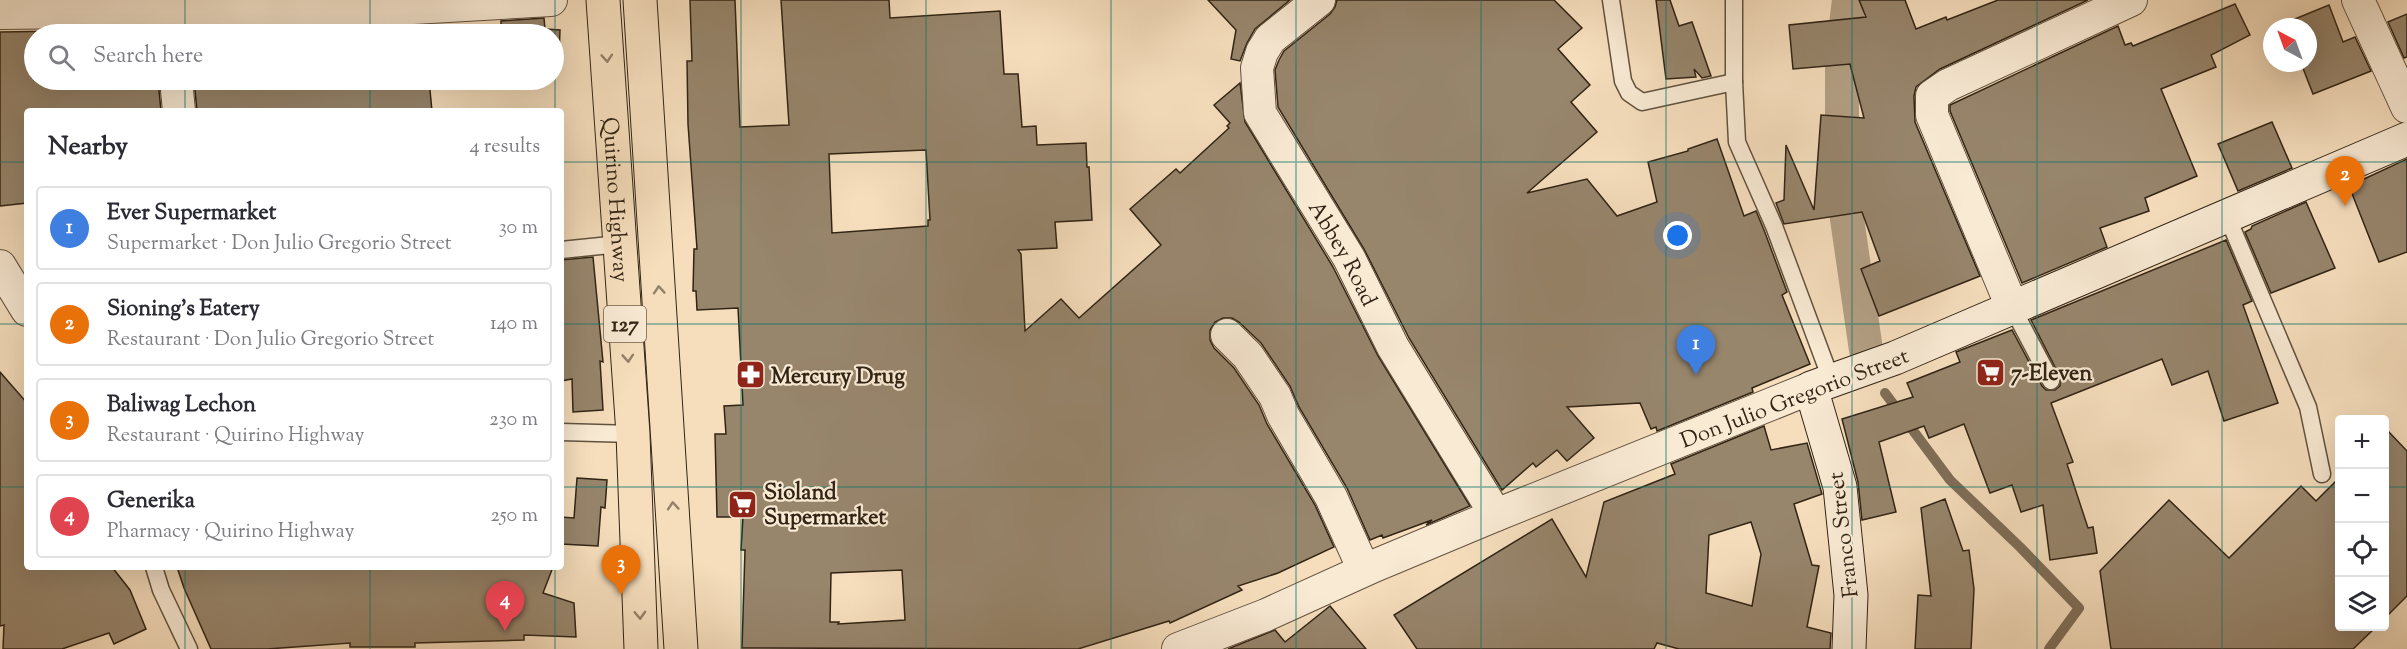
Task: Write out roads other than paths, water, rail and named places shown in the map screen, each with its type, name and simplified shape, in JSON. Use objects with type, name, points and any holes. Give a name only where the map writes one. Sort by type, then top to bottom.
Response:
[{"type":"main road","name":"Quirino Highway","points":[[603,0],[633,434],[641,649]]},
{"type":"main road","name":"Quirino Highway","points":[[640,0],[681,649]]},
{"type":"street","points":[[0,13],[170,15],[413,8],[551,0]]},
{"type":"street","name":"Abbey Road","points":[[1319,0],[1270,39],[1262,52],[1257,68],[1260,113],[1349,258],[1393,348],[1496,515]]},
{"type":"street","points":[[2358,0],[2407,107]]},
{"type":"street","points":[[2012,307],[1932,115],[1932,96],[1947,85],[2128,1]]},
{"type":"street","points":[[177,90],[179,108]]},
{"type":"street","name":"Don Julio Gregorio Street","points":[[1178,649],[1266,615],[1364,570],[1496,515],[1895,358],[2407,139]]},
{"type":"street","points":[[0,266],[24,305]]},
{"type":"street","points":[[1227,335],[1248,356],[1275,396],[1283,415],[1331,497],[1364,570]]},
{"type":"street","name":"Franco Street","points":[[1822,385],[1840,487],[1851,596],[1849,649]]},
{"type":"street","name":"Quirino Highway","points":[[677,564],[698,649]]},
{"type":"lane","points":[[1611,0],[1623,81],[1629,93],[1642,102],[1734,82]]},
{"type":"lane","points":[[1734,0],[1737,142],[1774,226],[1822,385]]},
{"type":"lane","points":[[2227,216],[2308,407],[2322,474]]},
{"type":"lane","points":[[564,250],[620,244]]},
{"type":"lane","points":[[2012,307],[2051,381]]},
{"type":"lane","points":[[564,432],[633,434]]},
{"type":"lane","points":[[155,570],[161,590],[189,649]]},
{"type":"waterway","points":[[1849,0],[1842,58],[1842,184],[1866,350]]},
{"type":"waterway","points":[[1885,393],[1950,480],[2079,608],[2049,649]]},
{"type":"place","name":"Sioning's Eatery","points":[[2345,206]]},
{"type":"place","name":"7-Eleven","points":[[1990,372]]},
{"type":"place","name":"Mercury Drug","points":[[750,375]]},
{"type":"place","name":"Ever Supermarket","points":[[1696,375]]},
{"type":"place","name":"Sioland Supermarket","points":[[743,504]]},
{"type":"place","name":"Baliwag Lechon","points":[[621,595]]},
{"type":"place","name":"Generika","points":[[505,631]]}]
